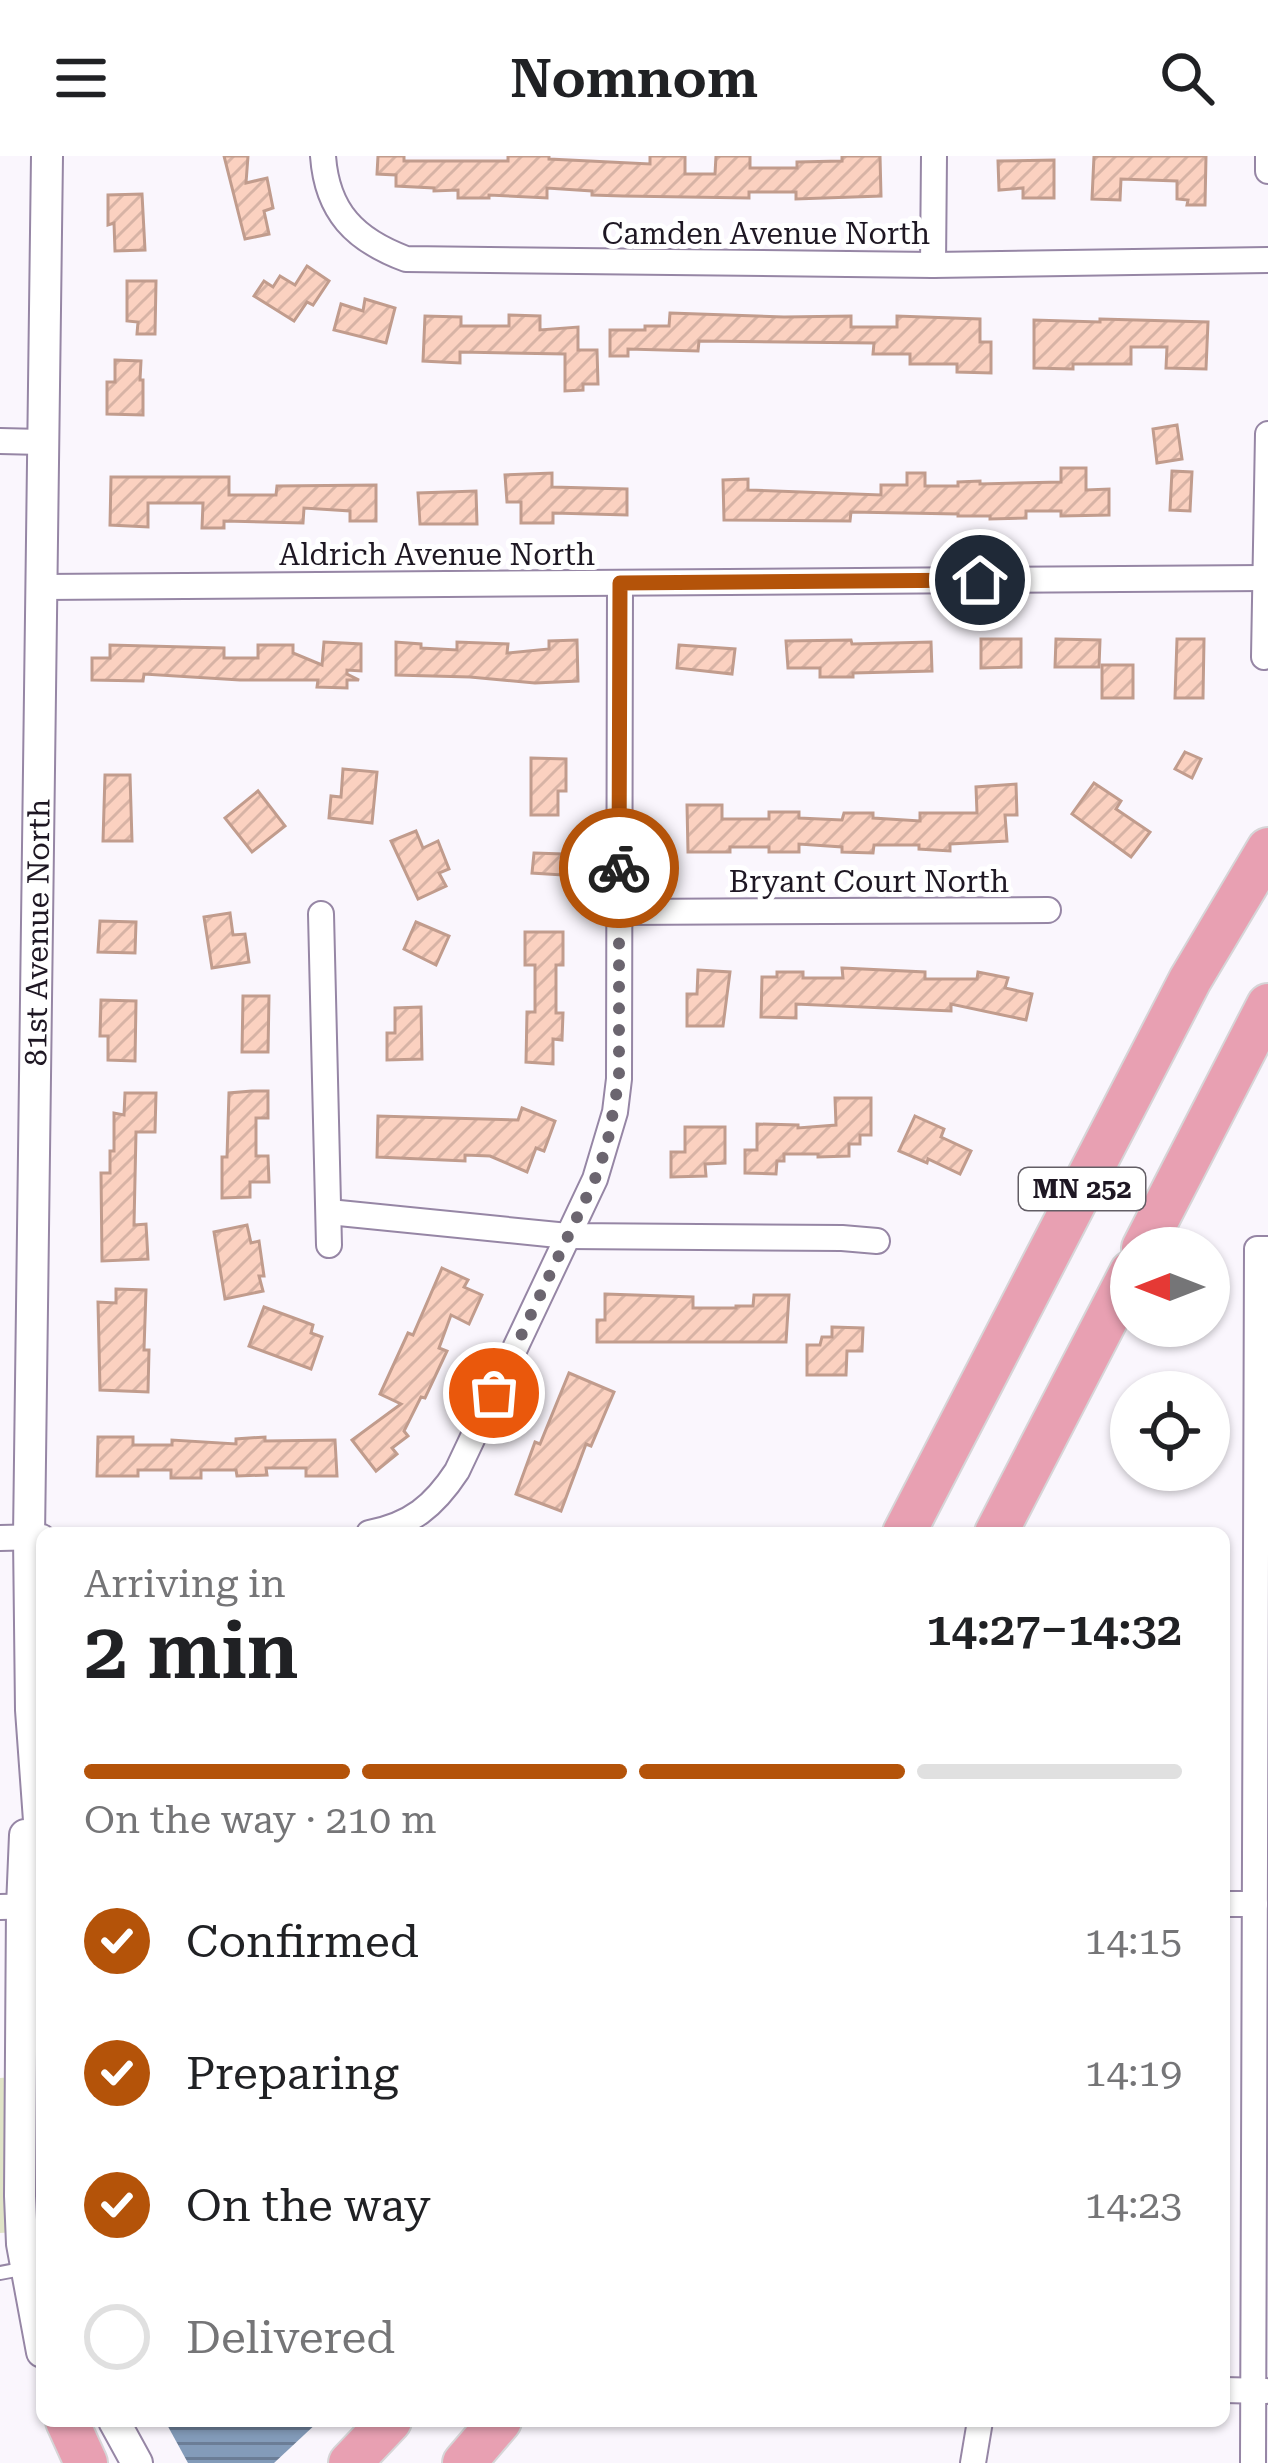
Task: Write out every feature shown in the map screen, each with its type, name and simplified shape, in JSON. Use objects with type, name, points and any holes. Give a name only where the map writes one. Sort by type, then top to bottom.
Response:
[{"type":"highway","name":"MN 252","points":[[907,1527],[1190,980],[1268,849]]},
{"type":"highway","name":"MN 252","points":[[1155,1227],[1268,1005]]},
{"type":"highway","points":[[999,1527],[1110,1313]]},
{"type":"highway","points":[[71,2427],[86,2463]]},
{"type":"highway","points":[[350,2463],[384,2427]]},
{"type":"highway","points":[[464,2463],[495,2427]]},
{"type":"street","name":"81st Avenue North","points":[[36,1779],[24,1538],[47,156]]},
{"type":"street","name":"Camden Avenue North","points":[[323,156],[325,178],[353,230],[377,248],[406,259],[933,265],[1268,260]]},
{"type":"street","points":[[933,265],[934,156]]},
{"type":"street","points":[[1268,156],[1268,171]]},
{"type":"street","points":[[1264,657],[1268,434]]},
{"type":"street","points":[[0,441],[42,442]]},
{"type":"street","name":"Aldrich Avenue North","points":[[42,587],[1264,578]]},
{"type":"street","points":[[393,1527],[440,1497],[457,1471],[595,1179],[614,1112],[619,1079],[620,583]]},
{"type":"street","name":"Bryant Court North","points":[[619,912],[1048,910]]},
{"type":"street","points":[[321,914],[328,1245]]},
{"type":"street","points":[[328,1212],[568,1236],[877,1241]]},
{"type":"street","points":[[1253,2463],[1261,2391],[1255,1904],[1262,1830],[1263,1249]]},
{"type":"street","name":"81st Avenue North","points":[[31,1710],[21,1907],[20,2196],[23,2269],[36,2326]]},
{"type":"street","points":[[1230,1904],[1255,1904]]},
{"type":"street","points":[[1230,2390],[1261,2391]]},
{"type":"street","points":[[73,2427],[100,2463]]},
{"type":"street","points":[[117,2427],[137,2463]]},
{"type":"street","points":[[974,2463],[979,2427]]},
{"type":"green space","points":[[14,2077],[14,2232],[0,2233],[0,2078]]},
{"type":"water","points":[[168,2427],[313,2427],[274,2463],[188,2463]]},
{"type":"building","points":[[224,156],[248,156],[246,183],[267,178],[273,208],[264,211],[269,234],[245,239]]},
{"type":"building","points":[[378,156],[404,156],[404,161],[508,161],[508,156],[549,156],[650,164],[650,156],[685,156],[685,174],[715,174],[716,156],[750,156],[750,168],[797,168],[797,162],[880,156],[881,196],[796,199],[796,192],[749,192],[749,198],[623,196],[547,188],[547,198],[458,198],[458,190],[396,186],[396,175],[377,174]]},
{"type":"building","points":[[1094,156],[1206,156],[1205,205],[1187,205],[1188,200],[1177,199],[1177,181],[1121,179],[1120,200],[1092,199]]},
{"type":"building","points":[[1054,160],[1054,198],[1023,198],[1023,188],[999,190],[998,161]]},
{"type":"building","points":[[142,194],[145,250],[115,251],[114,223],[108,225],[108,195]]},
{"type":"building","points":[[307,266],[329,281],[313,305],[307,302],[294,321],[254,296],[264,281],[273,287],[280,276],[295,285]]},
{"type":"building","points":[[127,281],[156,281],[155,334],[137,334],[138,322],[127,321]]},
{"type":"building","points":[[365,299],[395,308],[386,343],[334,330],[341,304],[363,311]]},
{"type":"building","points":[[670,313],[851,316],[851,327],[897,327],[897,316],[980,319],[980,342],[991,342],[991,373],[957,372],[957,364],[910,364],[910,354],[873,354],[874,343],[699,341],[698,351],[628,349],[628,356],[610,356],[610,330],[669,326]]},
{"type":"building","points":[[509,315],[540,316],[540,330],[578,327],[578,350],[597,350],[598,384],[565,391],[565,354],[460,352],[460,363],[423,361],[425,316],[461,317],[461,326],[509,326]]},
{"type":"building","points":[[1034,320],[1208,322],[1206,369],[1166,368],[1167,347],[1131,347],[1131,364],[1034,368]]},
{"type":"building","points":[[115,360],[141,361],[143,415],[107,414],[107,382],[115,382]]},
{"type":"building","points":[[1177,425],[1182,459],[1157,463],[1153,429]]},
{"type":"building","points":[[1061,468],[1086,468],[1086,490],[1109,489],[1109,515],[1026,511],[1026,518],[990,519],[851,512],[850,521],[724,520],[723,480],[748,479],[748,490],[881,495],[881,485],[907,485],[907,473],[925,473],[925,486],[958,486],[958,482],[980,481],[1061,482]]},
{"type":"building","points":[[1172,471],[1192,472],[1190,511],[1170,510]]},
{"type":"building","points":[[552,473],[552,487],[627,489],[627,515],[553,513],[553,523],[521,523],[521,502],[507,502],[505,475]]},
{"type":"building","points":[[111,477],[229,477],[229,495],[276,495],[277,486],[376,485],[376,521],[350,521],[350,511],[304,508],[303,523],[224,521],[224,528],[202,528],[203,503],[148,503],[148,527],[110,525]]},
{"type":"building","points":[[476,491],[477,524],[420,524],[418,493]]},
{"type":"building","points":[[981,639],[1021,639],[1021,667],[981,668]]},
{"type":"building","points":[[1056,639],[1100,640],[1099,667],[1055,667]]},
{"type":"building","points":[[1177,639],[1204,639],[1203,698],[1175,698]]},
{"type":"building","points":[[577,640],[578,681],[396,675],[396,642],[457,650],[457,642],[508,644],[507,653],[549,649],[549,641]]},
{"type":"building","points":[[851,640],[852,644],[931,642],[932,671],[820,677],[820,668],[788,668],[786,641]]},
{"type":"building","points":[[324,642],[361,644],[361,671],[347,670],[359,680],[347,680],[347,688],[317,687],[318,680],[144,674],[143,681],[92,680],[92,658],[110,658],[110,645],[224,648],[224,658],[258,658],[258,645],[293,645],[293,653],[322,665]]},
{"type":"building","points":[[679,645],[735,649],[732,674],[677,668]]},
{"type":"building","points":[[1102,665],[1133,665],[1133,698],[1102,698]]},
{"type":"building","points":[[1185,752],[1201,759],[1192,778],[1175,769]]},
{"type":"building","points":[[531,758],[566,759],[566,791],[558,791],[558,815],[531,815]]},
{"type":"building","points":[[343,769],[377,772],[372,823],[329,818],[331,796],[341,797]]},
{"type":"building","points":[[105,775],[130,775],[132,841],[103,841]]},
{"type":"building","points":[[1094,783],[1121,801],[1116,809],[1150,832],[1131,857],[1072,814]]},
{"type":"building","points":[[1016,784],[1017,815],[1005,815],[1007,841],[950,844],[950,851],[874,845],[873,853],[842,852],[842,847],[799,844],[799,852],[730,847],[730,852],[688,852],[687,805],[722,805],[722,819],[769,819],[769,812],[799,812],[799,818],[842,820],[844,813],[873,813],[873,818],[920,821],[920,813],[977,813],[976,787]]},
{"type":"building","points":[[258,791],[285,826],[252,852],[225,818]]},
{"type":"building","points":[[416,831],[423,848],[438,841],[449,869],[439,873],[446,886],[418,899],[391,841]]},
{"type":"building","points":[[534,853],[563,854],[562,875],[532,873]]},
{"type":"building","points":[[230,913],[233,935],[245,934],[249,962],[212,968],[204,917]]},
{"type":"building","points":[[100,921],[136,922],[135,953],[98,952]]},
{"type":"building","points":[[416,922],[449,936],[436,965],[404,949]]},
{"type":"building","points":[[525,932],[563,932],[563,965],[556,965],[556,1013],[563,1013],[562,1040],[553,1039],[553,1064],[526,1062],[527,1012],[535,1012],[535,965],[525,965]]},
{"type":"building","points":[[842,968],[925,972],[925,979],[977,979],[978,972],[1008,978],[1005,988],[1032,994],[1026,1020],[951,1004],[951,1011],[796,1004],[796,1018],[761,1017],[762,977],[803,972],[803,978],[843,978]]},
{"type":"building","points":[[698,970],[730,972],[723,1026],[687,1026],[687,994],[697,994]]},
{"type":"building","points":[[243,996],[269,996],[268,1052],[242,1052]]},
{"type":"building","points":[[101,1000],[136,1001],[135,1061],[108,1060],[108,1036],[100,1036]]},
{"type":"building","points":[[421,1007],[422,1059],[387,1060],[387,1033],[395,1033],[395,1008]]},
{"type":"building","points":[[268,1091],[268,1118],[256,1118],[256,1156],[268,1156],[269,1182],[250,1182],[250,1197],[222,1198],[229,1093]]},
{"type":"building","points":[[125,1093],[156,1093],[155,1132],[136,1132],[134,1225],[146,1224],[148,1259],[102,1261],[101,1173],[110,1173],[114,1113],[124,1115]]},
{"type":"building","points":[[835,1098],[871,1098],[871,1135],[860,1135],[860,1144],[849,1144],[849,1156],[784,1154],[784,1161],[777,1161],[776,1174],[745,1173],[745,1150],[757,1150],[757,1124],[836,1125]]},
{"type":"building","points":[[522,1108],[555,1121],[544,1151],[536,1148],[527,1172],[490,1156],[465,1155],[465,1161],[377,1157],[378,1116],[518,1120]]},
{"type":"building","points":[[915,1116],[944,1129],[941,1137],[971,1151],[960,1174],[899,1151]]},
{"type":"building","points":[[685,1127],[725,1127],[725,1163],[705,1164],[706,1176],[671,1177],[671,1152],[685,1152]]},
{"type":"building","points":[[247,1225],[251,1243],[259,1241],[263,1291],[225,1299],[214,1232]]},
{"type":"building","points":[[442,1268],[468,1280],[464,1287],[482,1295],[469,1324],[451,1315],[439,1348],[447,1351],[404,1431],[408,1436],[392,1448],[397,1454],[376,1471],[352,1440],[401,1404],[380,1394]]},
{"type":"building","points":[[116,1289],[146,1290],[148,1392],[100,1390],[98,1302],[116,1303]]},
{"type":"building","points":[[605,1294],[693,1297],[693,1308],[753,1306],[754,1295],[789,1295],[786,1342],[597,1342],[597,1320],[605,1320]]},
{"type":"building","points":[[264,1307],[313,1325],[311,1333],[322,1337],[311,1369],[249,1346]]},
{"type":"building","points":[[832,1327],[863,1328],[862,1351],[847,1351],[846,1375],[807,1375],[807,1345],[820,1345],[822,1337],[832,1337]]},
{"type":"building","points":[[569,1373],[614,1392],[591,1446],[586,1444],[561,1511],[516,1494]]},
{"type":"building","points":[[98,1437],[133,1437],[133,1445],[172,1445],[172,1440],[236,1444],[236,1439],[265,1437],[265,1441],[335,1440],[337,1476],[306,1476],[306,1468],[266,1468],[267,1475],[201,1470],[201,1478],[171,1478],[171,1470],[138,1470],[138,1476],[97,1476]]},
{"type":"way so far","points":[[494,1393],[607,1145],[619,1079],[619,868]]},
{"type":"route","points":[[619,868],[620,583],[980,580]]}]
